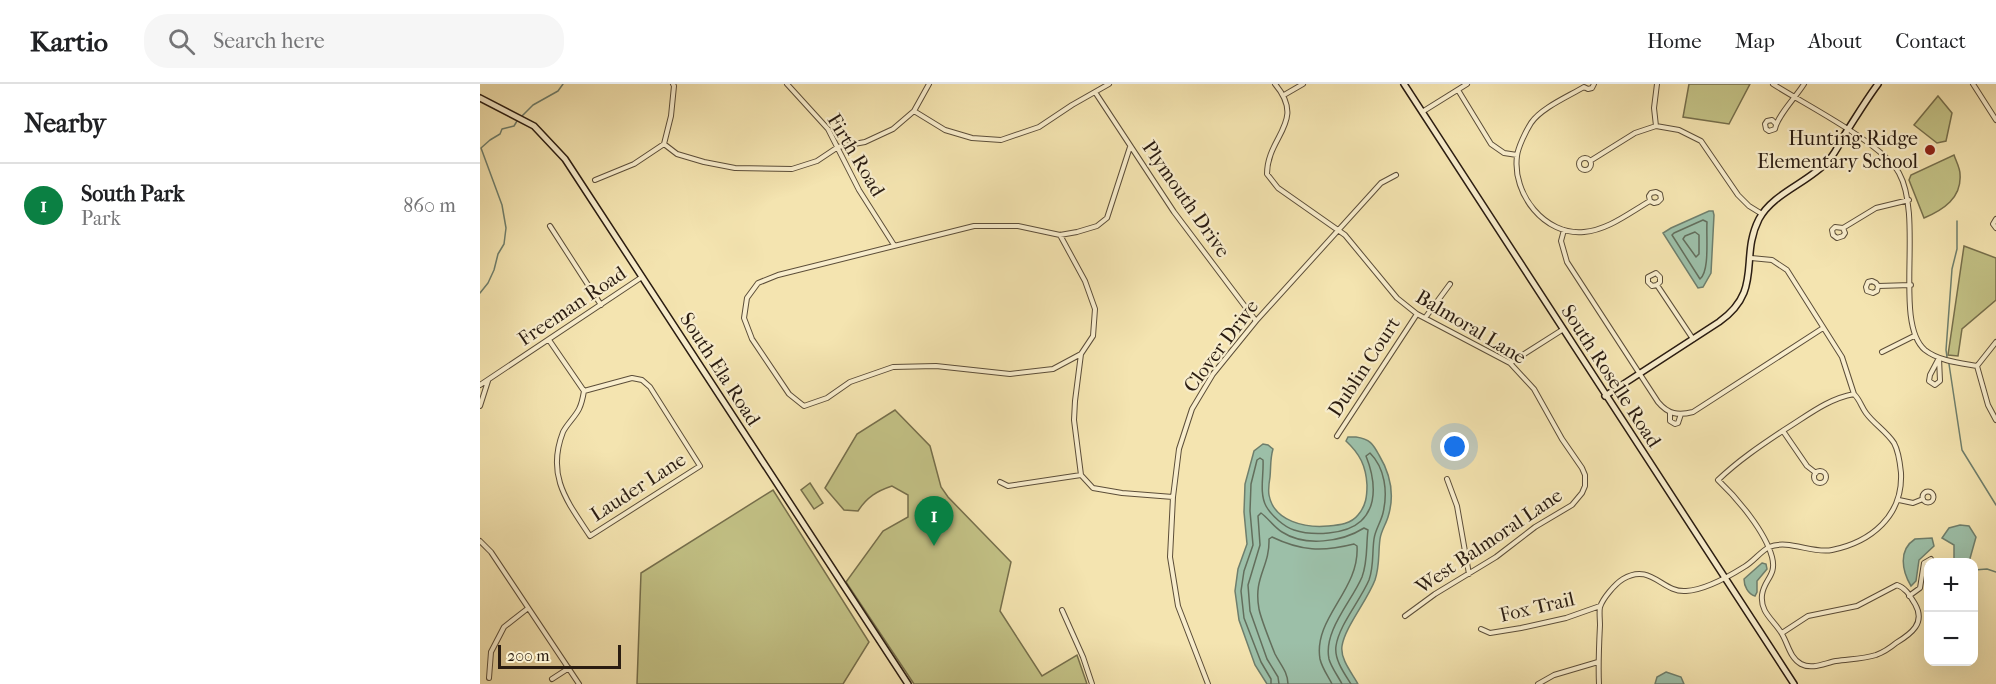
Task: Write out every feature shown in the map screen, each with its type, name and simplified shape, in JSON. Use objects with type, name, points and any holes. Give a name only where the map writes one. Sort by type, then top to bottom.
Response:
[{"type":"main road","name":"South Roselle Road","points":[[1404,84],[1794,684]]},
{"type":"main road","points":[[1605,396],[1729,315],[1739,303],[1748,283],[1755,229],[1762,214],[1772,202],[1819,171],[1831,159],[1878,84]]},
{"type":"main road","name":"South Ela Road","points":[[480,98],[534,126],[565,159],[908,684]]},
{"type":"street","points":[[595,180],[634,164],[664,144],[671,116],[675,87],[673,84]]},
{"type":"street","name":"Firth Road","points":[[787,84],[828,129],[859,190],[894,245]]},
{"type":"street","points":[[664,144],[677,154],[704,162],[735,168],[792,169],[817,161],[838,147],[865,142],[893,129],[914,111],[929,84]]},
{"type":"street","points":[[914,111],[945,130],[972,138],[1001,140],[1039,127],[1109,84]]},
{"type":"street","points":[[1275,84],[1284,95],[1302,84]]},
{"type":"street","points":[[1422,112],[1467,84]]},
{"type":"street","points":[[1594,84],[1590,89],[1584,85],[1551,106],[1532,122],[1517,156],[1518,178],[1527,202],[1544,219],[1564,230],[1583,232],[1605,227],[1650,201]]},
{"type":"street","points":[[1656,126],[1654,108],[1657,84]]},
{"type":"street","points":[[1773,84],[1848,130],[1883,154],[1892,163],[1903,182],[1908,200],[1910,317],[1914,336],[1925,350],[1938,358],[1977,366]]},
{"type":"street","points":[[1775,123],[1804,84]]},
{"type":"street","points":[[1973,84],[1996,120]]},
{"type":"street","points":[[1458,90],[1491,144],[1504,153],[1517,156]]},
{"type":"street","name":"Plymouth Drive","points":[[1095,92],[1174,212],[1256,321]]},
{"type":"street","name":"Balmoral Lane","points":[[1284,95],[1288,111],[1284,127],[1267,162],[1267,174],[1278,188],[1338,230],[1357,249],[1397,298],[1417,314],[1510,363],[1525,378],[1541,400],[1562,439],[1582,468],[1585,486]]},
{"type":"street","points":[[1590,161],[1635,133],[1656,126],[1679,130],[1701,141],[1718,162],[1738,195],[1762,214]]},
{"type":"street","points":[[1060,235],[1085,281],[1095,309],[1093,336],[1080,354],[1053,369],[1010,374],[936,366],[893,367],[850,382],[827,398],[804,406],[789,394],[752,339],[744,318],[747,298],[758,283],[778,275],[974,226],[1018,226],[1060,235],[1097,226],[1107,218],[1131,147]]},
{"type":"street","name":"Clover Drive","points":[[1208,684],[1178,606],[1170,557],[1173,497],[1179,449],[1192,409],[1213,374],[1256,321],[1381,183],[1395,175]]},
{"type":"street","points":[[1843,228],[1876,208],[1908,200]]},
{"type":"street","points":[[1996,219],[1993,224],[1996,228]]},
{"type":"street","points":[[550,226],[601,304]]},
{"type":"street","points":[[1564,230],[1561,241],[1565,258],[1639,374],[1662,406],[1670,412],[1678,414],[1693,412],[1822,328]]},
{"type":"street","points":[[1599,684],[1600,606],[1623,579],[1636,574],[1649,575],[1671,588],[1684,592],[1704,588],[1745,567],[1768,548],[1782,544],[1828,551],[1864,539],[1888,518],[1899,500],[1900,462],[1894,444],[1866,413],[1854,394],[1842,357],[1783,266],[1772,260],[1751,258]]},
{"type":"street","name":"Freeman Road","points":[[480,385],[642,277]]},
{"type":"street","points":[[1425,318],[1450,284]]},
{"type":"street","points":[[1657,285],[1692,339]]},
{"type":"street","points":[[1878,286],[1911,285]]},
{"type":"street","name":"Dublin Court","points":[[1337,436],[1417,314]]},
{"type":"street","points":[[1510,363],[1562,330]]},
{"type":"street","points":[[1882,352],[1914,336]]},
{"type":"street","points":[[549,340],[584,391]]},
{"type":"street","points":[[1977,366],[1996,342]]},
{"type":"street","points":[[1080,354],[1074,420],[1081,475],[1093,488],[1173,497]]},
{"type":"street","points":[[1938,358],[1940,381],[1935,385],[1929,381],[1938,358]]},
{"type":"street","points":[[1977,366],[1988,405],[1996,420]]},
{"type":"street","name":"Lauder Lane","points":[[632,378],[642,380],[650,387],[700,466],[590,536],[566,498],[557,477],[556,466],[557,453],[564,431],[581,406],[584,391],[632,378]]},
{"type":"street","points":[[480,406],[488,380]]},
{"type":"street","points":[[1782,633],[1808,616],[1857,606],[1893,586],[1900,586],[1909,596],[1918,612],[1917,627],[1908,636],[1874,655],[1814,666],[1802,665],[1794,659],[1782,633],[1768,618],[1762,601],[1763,588],[1774,571],[1773,559],[1747,512],[1718,480],[1757,446],[1823,405],[1842,396],[1854,394]]},
{"type":"street","points":[[1670,412],[1670,422],[1675,424],[1678,423],[1678,414]]},
{"type":"street","points":[[1783,431],[1802,459],[1816,473]]},
{"type":"street","points":[[1000,482],[1008,486],[1081,475]]},
{"type":"street","points":[[1447,479],[1457,506],[1469,574]]},
{"type":"street","name":"West Balmoral Lane","points":[[1405,616],[1435,594],[1496,557],[1535,527],[1572,505],[1585,486]]},
{"type":"street","points":[[1899,500],[1913,503],[1923,499]]},
{"type":"street","points":[[480,541],[491,552],[579,684]]},
{"type":"street","points":[[1909,596],[1920,588],[1924,563]]},
{"type":"street","name":"Fox Trail","points":[[1481,629],[1490,633],[1521,628],[1566,618],[1600,606]]},
{"type":"street","points":[[489,678],[491,652],[504,627],[527,609]]},
{"type":"street","points":[[1062,610],[1083,657],[1092,684]]},
{"type":"street","points":[[1538,684],[1554,675],[1598,662]]},
{"type":"street","points":[[552,679],[569,668]]},
{"type":"shaded area","points":[[1689,84],[1750,84],[1729,124],[1683,117]]},
{"type":"shaded area","points":[[1938,96],[1952,113],[1946,141],[1937,143],[1914,125]]},
{"type":"shaded area","points":[[1954,155],[1960,172],[1958,190],[1944,207],[1924,218],[1909,180],[1911,175]]},
{"type":"shaded area","points":[[1964,246],[1996,258],[1996,300],[1962,329],[1958,356],[1948,355]]},
{"type":"shaded area","points":[[895,410],[930,446],[941,487],[948,497],[1011,562],[1000,611],[1042,676],[1077,655],[1087,684],[914,684],[846,582],[883,531],[908,517],[908,495],[892,486],[873,495],[858,511],[844,510],[825,488],[857,434]]},
{"type":"shaded area","points":[[810,483],[823,503],[814,509],[801,490]]},
{"type":"shaded area","points":[[773,490],[869,642],[843,684],[637,684],[641,573]]},
{"type":"water","points":[[1713,211],[1714,215],[1711,273],[1703,287],[1698,288],[1663,233]]},
{"type":"water","points":[[1348,437],[1368,441],[1375,448],[1391,485],[1390,509],[1379,544],[1375,580],[1347,631],[1342,646],[1345,661],[1358,684],[1267,684],[1255,665],[1239,620],[1235,591],[1238,569],[1247,544],[1244,512],[1245,484],[1254,451],[1263,444],[1273,449],[1269,493],[1277,512],[1292,521],[1310,526],[1336,525],[1355,518],[1366,501],[1367,485],[1364,466],[1346,441]]},
{"type":"water","points":[[1960,525],[1969,526],[1976,537],[1970,558],[1954,558],[1954,545],[1942,538],[1949,528]]},
{"type":"water","points":[[1932,538],[1934,546],[1919,560],[1916,581],[1911,586],[1905,574],[1903,561],[1906,549],[1915,539]]},
{"type":"water","points":[[1762,563],[1766,564],[1767,569],[1757,581],[1755,596],[1747,589],[1744,579]]},
{"type":"water","points":[[1666,672],[1681,677],[1684,684],[1655,684],[1657,677]]},
{"type":"waterway","points":[[522,116],[533,105],[558,91],[563,84]]},
{"type":"waterway","points":[[480,293],[494,270],[498,254],[504,244],[506,228],[502,205],[481,148],[500,134],[502,129],[514,126],[517,121]]},
{"type":"waterway","points":[[1947,357],[1952,269],[1957,249],[1957,221]]},
{"type":"waterway","points":[[1949,364],[1962,450],[1996,505]]},
{"type":"waterway","points":[[1978,570],[1987,569],[1996,572]]},
{"type":"place","name":"Hunting Ridge Elementary School","points":[[1930,150]]},
{"type":"place","name":"South Park","points":[[934,546]]}]
